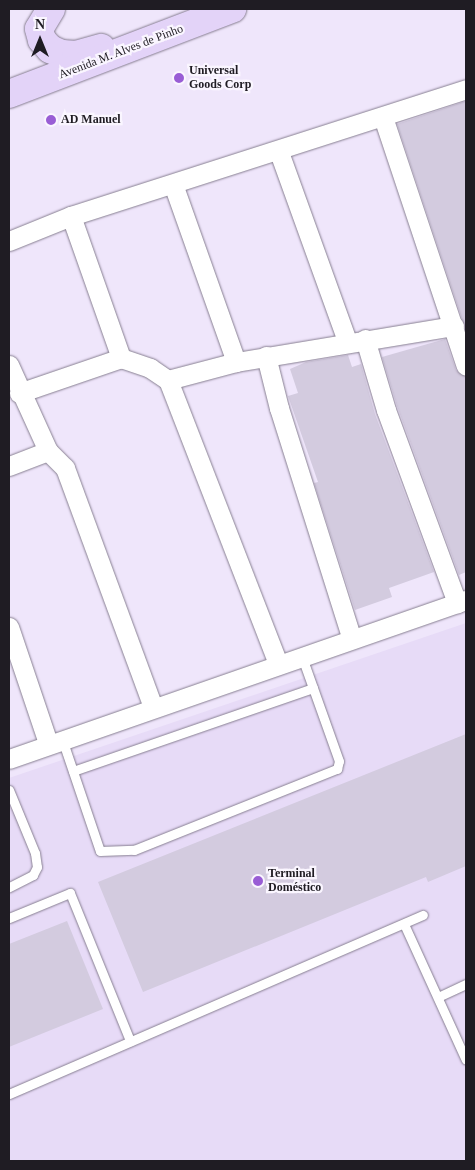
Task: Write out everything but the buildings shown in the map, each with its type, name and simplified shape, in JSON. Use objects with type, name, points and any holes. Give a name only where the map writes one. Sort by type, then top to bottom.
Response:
[{"type":"main road","points":[[52,9],[39,29],[42,40],[50,49],[62,54],[76,55],[222,12]]},
{"type":"main road","name":"Avenida M. Alves de Pinho","points":[[9,94],[222,12]]},
{"type":"street","points":[[9,241],[71,216],[279,152],[466,89]]},
{"type":"street","points":[[383,117],[466,366]]},
{"type":"street","points":[[9,759],[152,707],[462,601],[386,410],[279,152]]},
{"type":"street","points":[[172,184],[236,362]]},
{"type":"street","points":[[71,216],[121,358]]},
{"type":"street","points":[[168,380],[266,356],[356,340],[454,326]]},
{"type":"street","points":[[266,356],[279,408],[352,640]]},
{"type":"street","points":[[19,393],[121,358],[150,368],[168,380],[278,664]]},
{"type":"street","points":[[9,365],[19,393],[48,451],[65,468],[152,707]]},
{"type":"street","points":[[9,466],[48,451]]},
{"type":"street","points":[[9,626],[55,741]]},
{"type":"lane","points":[[55,741],[73,771],[100,851],[134,850],[337,769],[339,761],[302,657]]},
{"type":"lane","points":[[73,771],[313,688]]},
{"type":"lane","points":[[9,792],[35,853],[36,867],[33,875],[9,886]]},
{"type":"lane","points":[[9,918],[70,893],[130,1041]]},
{"type":"lane","points":[[9,1094],[423,915]]},
{"type":"lane","points":[[404,924],[466,1060]]},
{"type":"lane","points":[[438,997],[466,984]]},
{"type":"shaded area","points":[[466,623],[466,1161],[9,1161],[9,778]]},
{"type":"place","name":"Universal Goods Corp","points":[[179,78]]},
{"type":"place","name":"AD Manuel","points":[[51,120]]},
{"type":"place","name":"Terminal Doméstico","points":[[258,881]]}]
